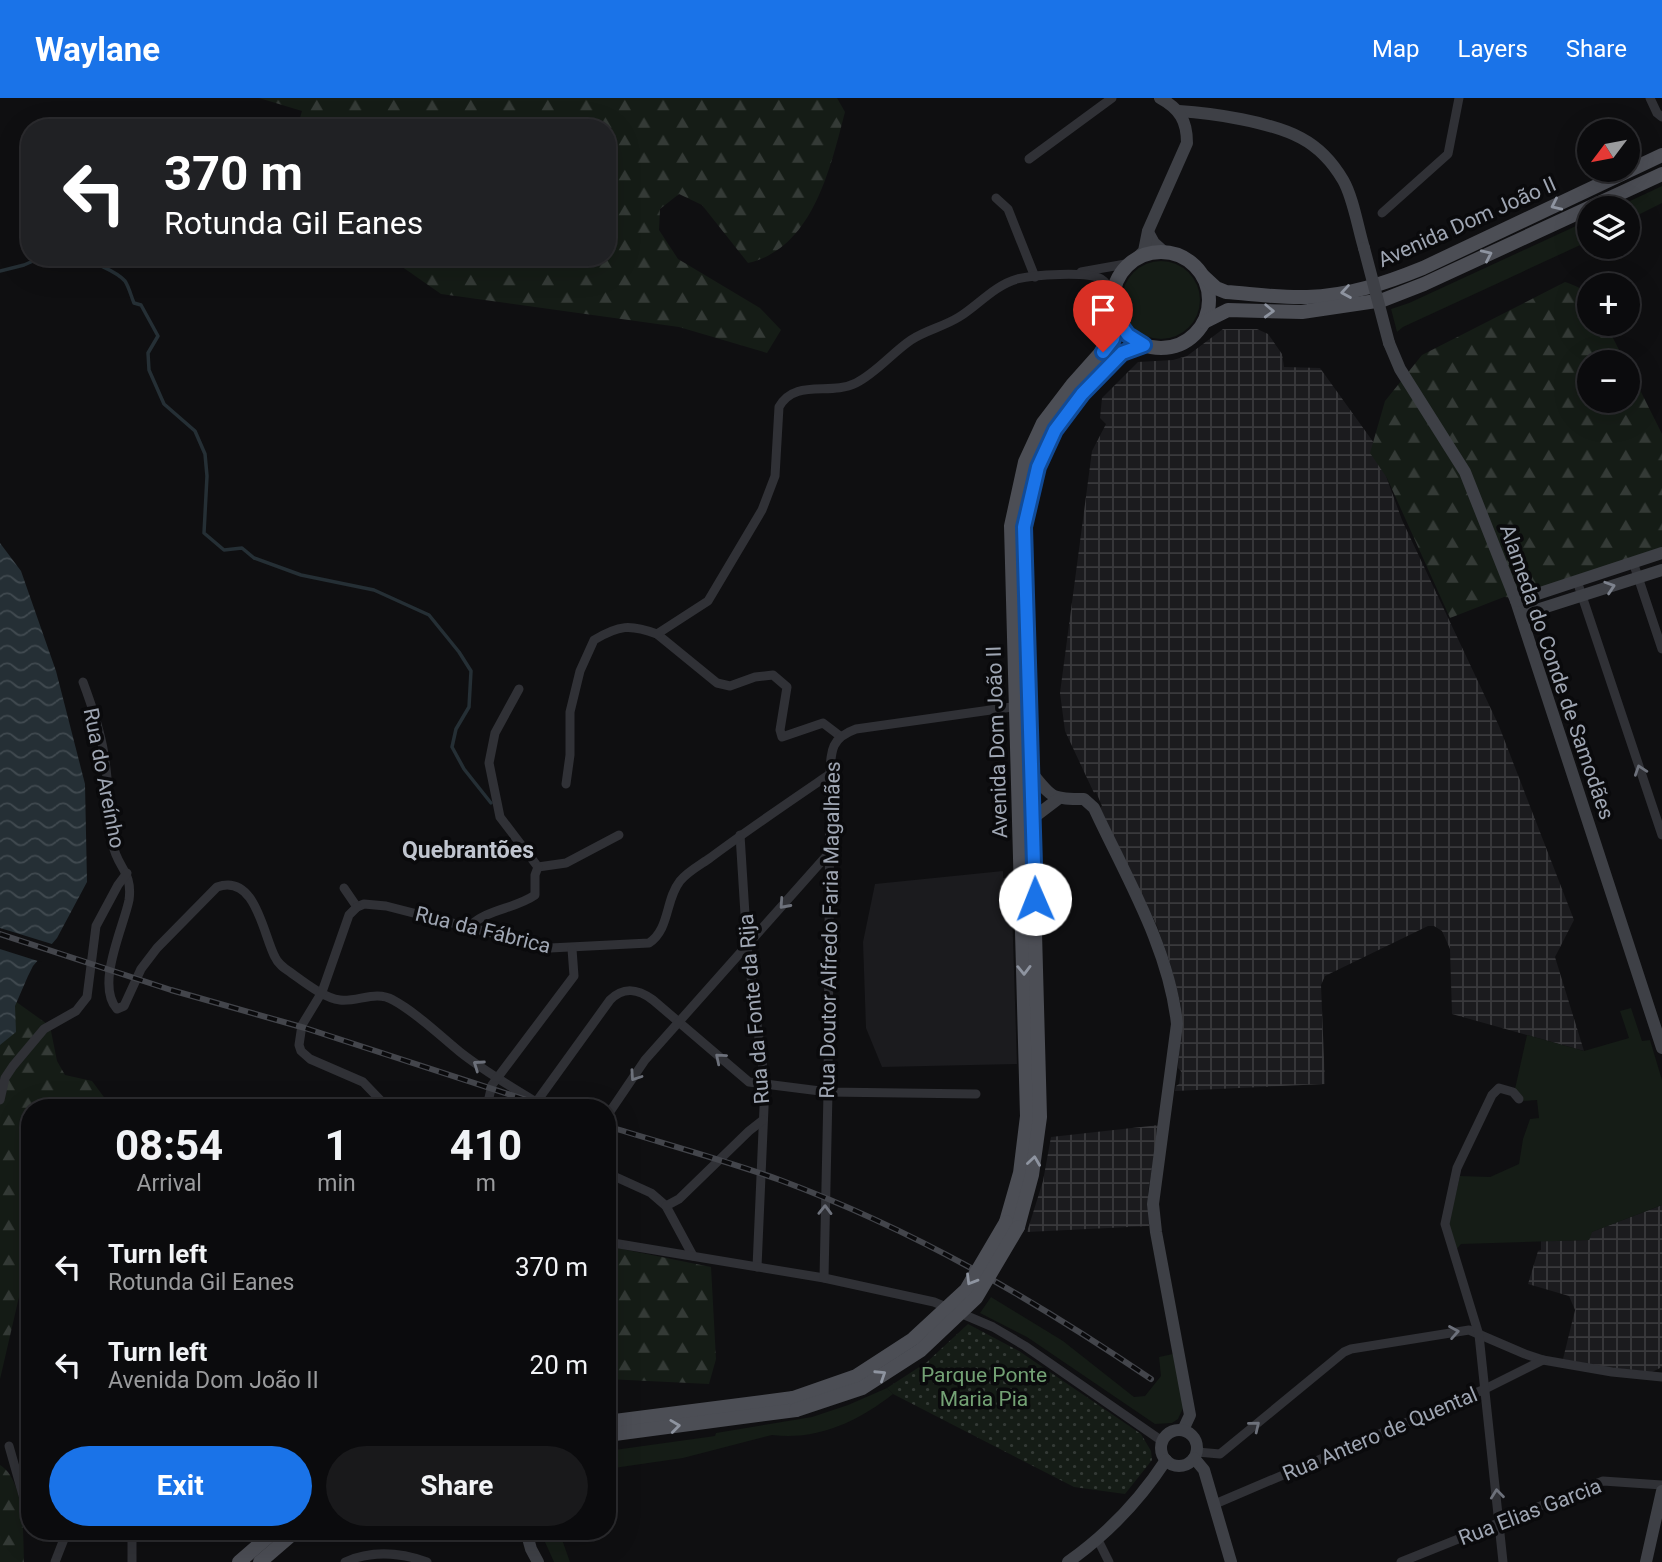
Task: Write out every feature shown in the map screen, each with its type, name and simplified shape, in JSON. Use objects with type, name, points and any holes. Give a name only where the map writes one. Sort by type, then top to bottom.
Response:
[{"type":"main road","name":"Avenida Dom João II","points":[[1203,276],[1216,288],[1226,292],[1289,297],[1345,293],[1384,284],[1662,155]]},
{"type":"main road","name":"Avenida Dom João II","points":[[1204,322],[1228,310],[1302,312],[1383,300],[1424,284],[1662,174]]},
{"type":"main road","points":[[1164,252],[1180,256],[1193,264],[1203,276],[1209,299],[1204,322],[1195,334],[1183,343],[1168,348],[1144,345],[1128,335],[1117,320],[1113,297],[1122,272],[1133,261],[1149,253],[1164,252]]},
{"type":"main road","name":"Avenida Dom João II","points":[[616,1434],[794,1404],[856,1376],[914,1339],[966,1290],[1012,1224],[1032,1175],[1040,1117],[1032,773],[1024,706],[1011,526],[1025,462],[1043,423],[1113,339],[1117,320]]},
{"type":"main road","name":"Avenida Dom João II","points":[[1012,1224],[1027,1116],[1024,527],[1038,467],[1055,430],[1082,394],[1122,353],[1144,345]]},
{"type":"main road","name":"Avenida Dom João II","points":[[616,1421],[794,1404]]},
{"type":"main road","points":[[239,1562],[265,1540]]},
{"type":"main road","points":[[260,1562],[286,1540]]},
{"type":"street","points":[[1029,159],[1112,98]]},
{"type":"street","points":[[657,634],[708,601],[762,510],[775,477],[779,407],[783,399],[791,393],[806,389],[832,389],[855,384],[927,330],[957,319],[1016,279],[1075,274],[1133,261],[1144,250],[1148,231],[1187,143],[1187,130],[1179,111],[1160,98]]},
{"type":"street","points":[[1382,213],[1448,153],[1459,98]]},
{"type":"street","points":[[1650,98],[1662,117]]},
{"type":"street","name":"Alameda do Conde de Samodães","points":[[1179,111],[1200,112],[1268,126],[1301,138],[1325,155],[1344,181],[1388,343],[1399,369],[1465,472],[1516,601],[1662,1048]]},
{"type":"street","points":[[996,198],[1013,218],[1035,278]]},
{"type":"street","points":[[1148,231],[1154,243],[1164,252]]},
{"type":"street","points":[[1075,274],[1100,279],[1108,285],[1113,297]]},
{"type":"street","points":[[1516,601],[1662,553]]},
{"type":"street","points":[[1633,562],[1662,649]]},
{"type":"street","points":[[1521,615],[1662,570]]},
{"type":"street","points":[[1577,581],[1662,835]]},
{"type":"street","points":[[566,784],[571,748],[570,712],[580,671],[594,640],[607,632],[626,626],[657,634],[717,683],[730,686],[755,677],[773,675],[787,687],[780,730],[782,737],[823,723],[840,736]]},
{"type":"street","name":"Rua do Areínho","points":[[83,682],[97,719],[104,756],[114,849],[127,873]]},
{"type":"street","points":[[519,689],[495,733],[489,763],[500,817],[538,867]]},
{"type":"street","name":"Rua Doutor Alfredo Faria Magalhães","points":[[824,1278],[830,774],[833,747],[840,736],[856,729],[1024,706]]},
{"type":"street","points":[[1032,773],[1048,793],[1058,799],[1084,799],[1094,808],[1145,917],[1174,998],[1177,1024],[1153,1203],[1190,1415],[1184,1430]]},
{"type":"street","name":"Rua da Fábrica","points":[[357,906],[386,906],[550,948],[572,949],[649,943],[656,938],[680,880],[740,835],[830,774]]},
{"type":"street","points":[[1033,818],[1058,799]]},
{"type":"street","points":[[538,867],[566,863],[620,835]]},
{"type":"street","name":"Rua da Fonte da Rija","points":[[740,835],[747,946],[765,1085],[757,1267]]},
{"type":"street","points":[[616,1103],[645,1060],[830,853]]},
{"type":"street","points":[[470,926],[478,918],[524,902],[535,895],[535,875],[538,867]]},
{"type":"street","points":[[0,1100],[10,1069],[50,1023],[76,1011],[87,997],[96,926],[127,873]]},
{"type":"street","points":[[127,873],[128,902],[111,957],[110,998],[117,1009],[124,1006],[141,969],[157,948],[217,887],[225,884],[242,891],[254,904],[274,957],[281,965],[338,1000],[350,1001],[377,996],[394,1000],[526,1099]]},
{"type":"street","points":[[344,888],[357,906],[349,915],[322,992],[302,1025],[299,1033],[301,1051],[310,1059],[363,1082],[379,1099]]},
{"type":"street","points":[[489,1099],[492,1085],[574,976],[572,949]]},
{"type":"street","points":[[538,1099],[617,993],[625,990],[643,993],[749,1082],[828,1092],[976,1094]]},
{"type":"street","points":[[1503,1562],[1479,1335],[1445,1224],[1457,1168],[1492,1095],[1499,1088],[1513,1092],[1518,1099]]},
{"type":"street","points":[[666,1206],[679,1199],[749,1131],[764,1120]]},
{"type":"street","points":[[616,1177],[651,1193],[666,1206],[693,1256]]},
{"type":"street","points":[[616,1243],[824,1278],[934,1302],[993,1327],[1162,1441]]},
{"type":"street","points":[[1231,1562],[1204,1470],[1196,1455],[1193,1436],[1184,1430],[1173,1430],[1162,1441],[1161,1451],[1166,1460],[1181,1466],[1196,1455],[1220,1454],[1344,1352],[1469,1330],[1543,1360],[1624,1374],[1662,1377]]},
{"type":"street","name":"Rua Antero de Quental","points":[[1215,1504],[1485,1389],[1543,1360]]},
{"type":"street","points":[[9,1446],[21,1488]]},
{"type":"street","points":[[1068,1562],[1098,1540],[1153,1479],[1166,1460]]},
{"type":"street","name":"Rua Elias Garcia","points":[[1401,1562],[1603,1481],[1662,1485]]},
{"type":"street","points":[[1646,1562],[1662,1490]]},
{"type":"street","points":[[55,1562],[64,1540]]},
{"type":"street","points":[[132,1540],[132,1562]]},
{"type":"street","points":[[528,1540],[538,1562]]},
{"type":"street","points":[[1098,1540],[1109,1562]]},
{"type":"street","points":[[345,1562],[361,1555],[404,1554],[426,1562]]},
{"type":"shaded area","points":[[1223,329],[1257,329],[1268,334],[1282,354],[1284,367],[1320,368],[1374,443],[1402,520],[1499,726],[1574,920],[1555,957],[1584,1051],[1452,1014],[1450,949],[1442,931],[1428,926],[1325,976],[1321,985],[1325,1084],[1175,1091],[1181,1071],[1178,1068],[1181,1006],[1171,966],[1157,926],[1065,731],[1060,693],[1092,451],[1106,424],[1100,418],[1102,398],[1138,362],[1173,360],[1187,356]]},
{"type":"shaded area","points":[[1003,871],[1003,878],[1011,878],[1017,1064],[882,1067],[866,1028],[863,942],[875,884]]},
{"type":"shaded area","points":[[1159,1125],[1148,1192],[1149,1226],[1027,1232],[1043,1181],[1051,1137]]},
{"type":"shaded area","points":[[1662,1205],[1662,1367],[1652,1372],[1563,1359],[1575,1310],[1569,1296],[1528,1284],[1538,1251],[1541,1250],[1541,1241],[1589,1240],[1591,1232]]},
{"type":"green space","points":[[259,98],[837,98],[845,112],[833,158],[815,203],[803,224],[788,241],[770,255],[748,263],[702,205],[679,194],[660,209],[659,230],[678,259],[760,308],[781,330],[767,353],[679,327],[441,294],[401,266],[616,266],[616,119],[300,119],[302,111]]},
{"type":"green space","points":[[1662,186],[1662,203],[1640,214],[1640,196]]},
{"type":"green space","points":[[1577,226],[1577,247],[1397,332],[1391,309]]},
{"type":"green space","points":[[1153,261],[1169,261],[1183,267],[1194,278],[1200,292],[1200,308],[1194,322],[1183,333],[1169,339],[1153,339],[1139,333],[1128,322],[1122,308],[1122,292],[1128,278],[1139,267]]},
{"type":"green space","points":[[1565,282],[1577,288],[1577,336],[1612,336],[1619,350],[1577,350],[1577,413],[1640,413],[1640,390],[1662,434],[1662,549],[1534,599],[1504,597],[1450,618],[1387,478],[1370,453],[1385,401],[1422,355]]},
{"type":"green space","points":[[15,1001],[50,1026],[57,1061],[65,1075],[92,1081],[105,1099],[21,1099],[21,1296],[0,1379],[0,1024]]},
{"type":"green space","points":[[1631,1008],[1642,1041],[1650,1040],[1662,1080],[1662,1205],[1592,1232],[1589,1240],[1461,1244],[1456,1250],[1448,1225],[1460,1176],[1490,1177],[1519,1164],[1530,1119],[1539,1118],[1537,1100],[1523,1101],[1515,1089],[1527,1035],[1584,1051],[1629,1038],[1620,1011]]},
{"type":"green space","points":[[616,1248],[711,1267],[716,1359],[709,1384],[616,1379]]},
{"type":"green space","points":[[991,1297],[1063,1341],[1134,1397],[1145,1396],[1161,1376],[1159,1357],[1173,1354],[1184,1406],[1178,1419],[1172,1423],[1155,1424],[1027,1337],[980,1313]]},
{"type":"green space","name":"Parque Ponte Maria Pia","points":[[968,1324],[1019,1351],[1141,1434],[1151,1451],[1152,1460],[1125,1494],[1074,1487],[893,1394],[887,1388],[927,1362]]},
{"type":"green space","points":[[887,1388],[893,1394],[866,1413],[821,1432],[772,1435],[683,1458],[616,1468],[616,1450],[715,1436],[716,1433],[812,1417]]},
{"type":"green space","points":[[0,1465],[8,1472],[18,1495],[24,1562],[0,1562]]},
{"type":"green space","points":[[544,1540],[562,1540],[570,1562],[554,1562]]},
{"type":"water","points":[[0,543],[21,571],[56,671],[85,784],[87,882],[57,938],[33,966],[15,1006],[16,1032],[0,1045]]},
{"type":"pier","points":[[0,928],[55,945],[41,962],[0,949]]},
{"type":"waterway","points":[[0,271],[21,266]]},
{"type":"waterway","points":[[101,266],[125,281],[134,303],[141,305],[158,336],[148,353],[149,370],[164,404],[195,431],[205,454],[207,476],[204,533],[224,550],[242,548],[254,558],[301,575],[374,590],[429,615],[471,671],[469,707],[456,729],[452,747],[464,769],[491,803]]},
{"type":"railway","points":[[0,934],[523,1099]]},
{"type":"railway","points":[[616,1129],[780,1180],[878,1221],[1017,1294],[1151,1379]]},
{"type":"district","name":"Quebrantões","points":[[468,850]]},
{"type":"route","points":[[1035,899],[1024,527],[1038,467],[1055,430],[1082,394],[1122,353],[1132,347],[1144,345],[1128,335],[1117,320],[1113,339],[1103,352]]}]
